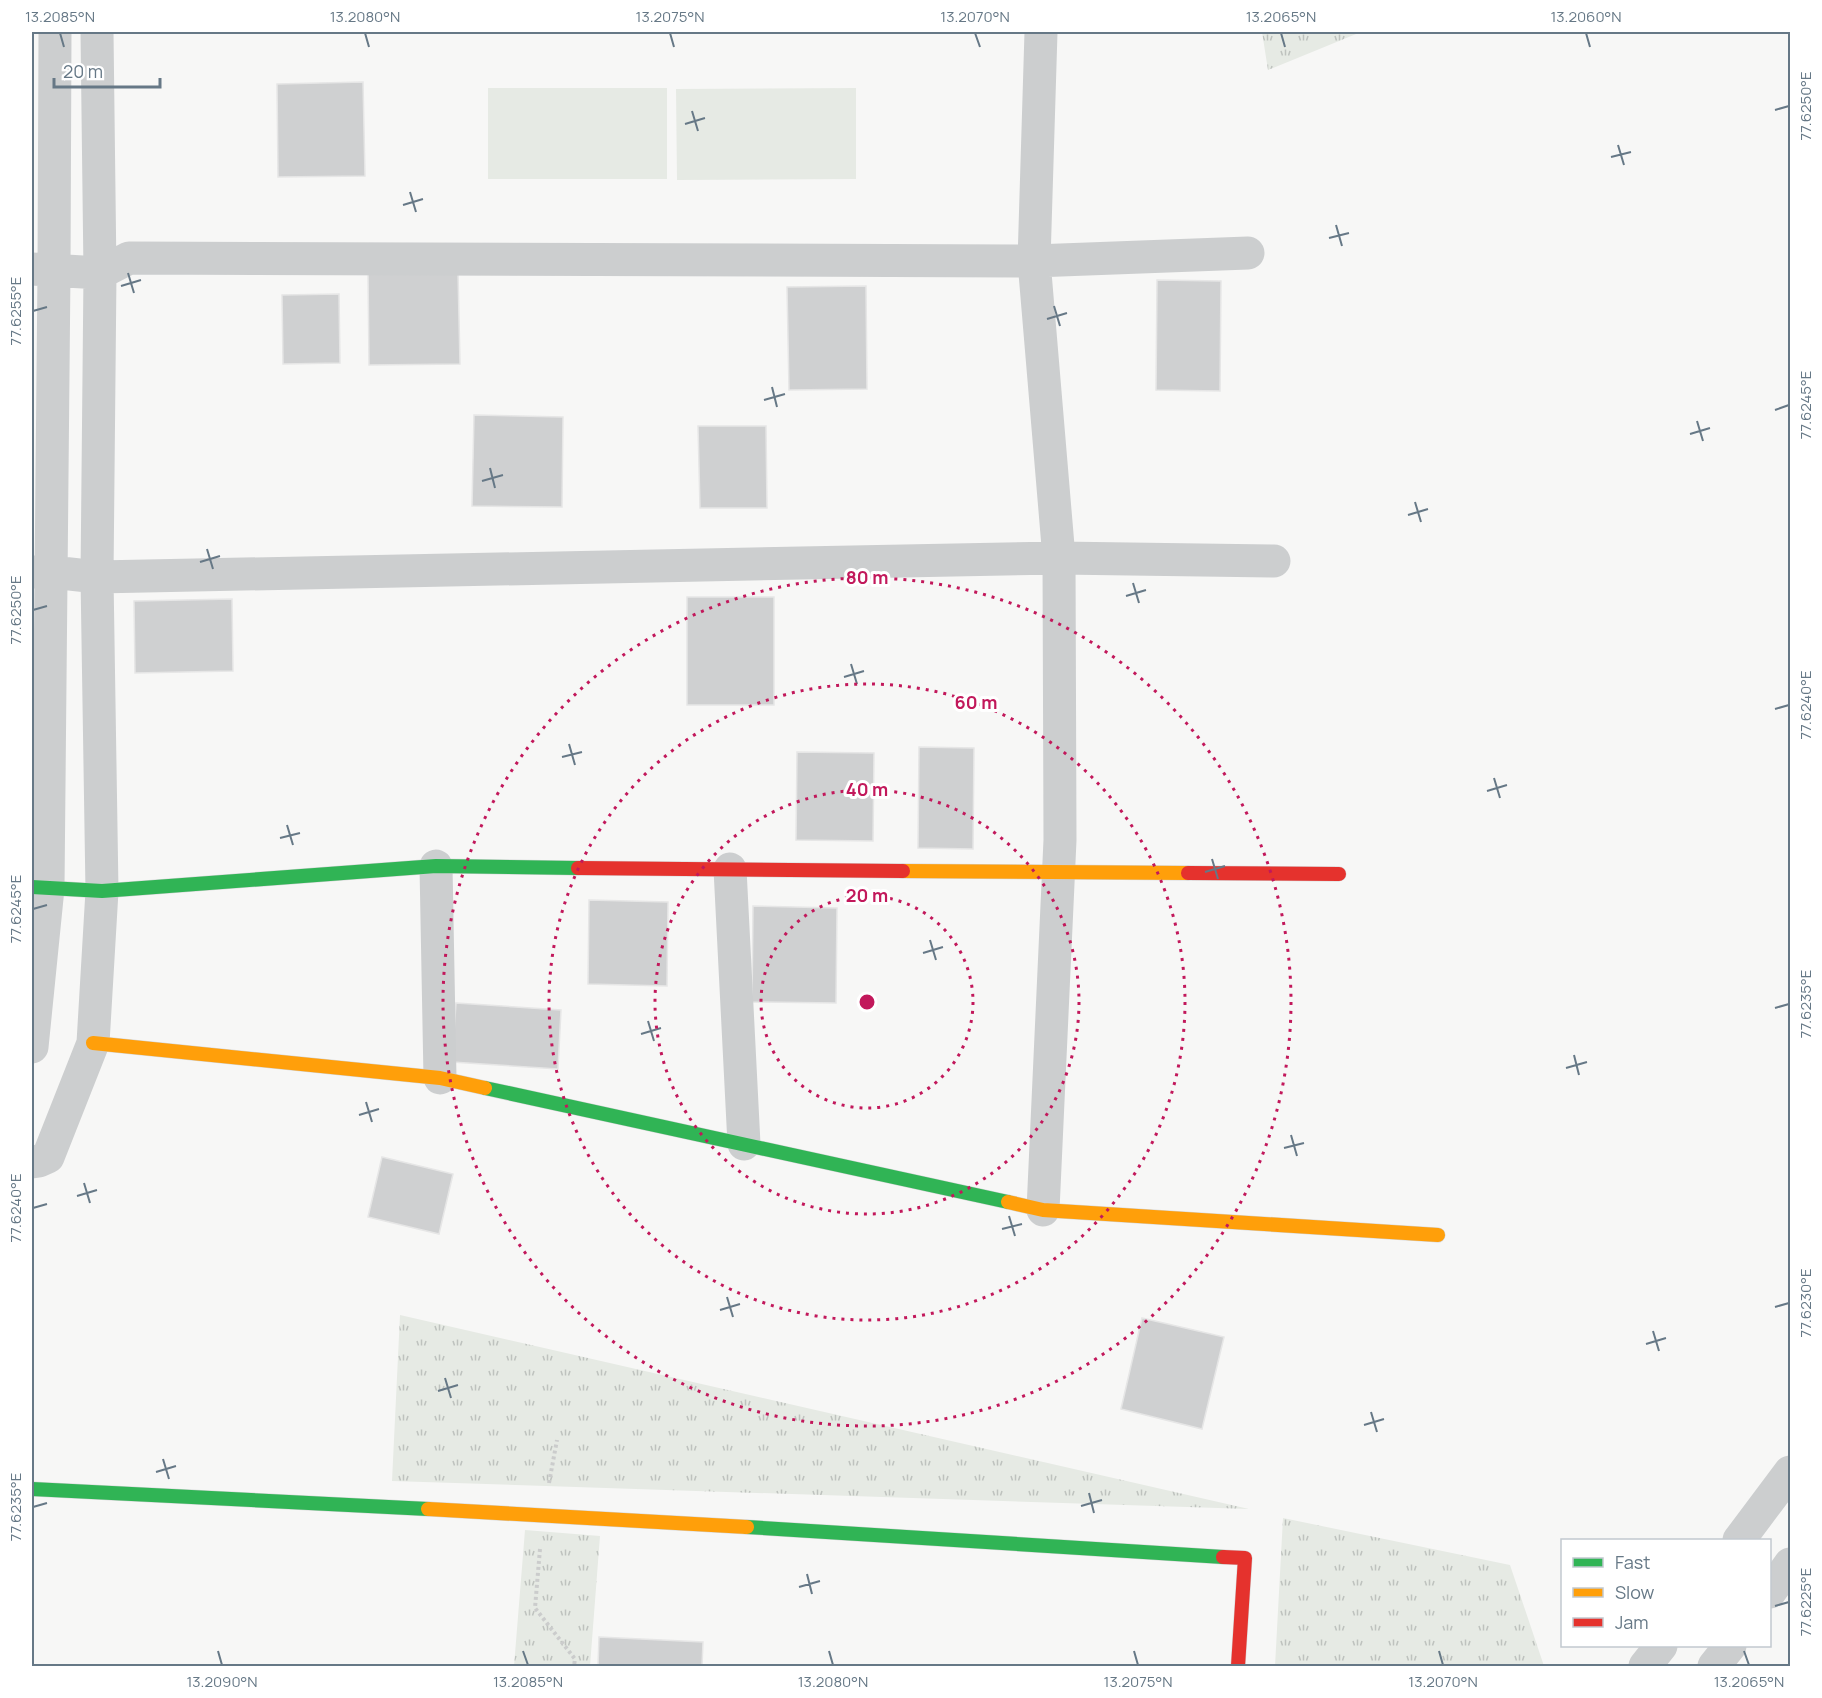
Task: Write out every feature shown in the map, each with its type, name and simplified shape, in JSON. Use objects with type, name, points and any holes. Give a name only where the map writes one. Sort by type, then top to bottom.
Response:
[{"type":"street","points":[[32,1047],[40,887],[43,234],[55,32]]},
{"type":"street","points":[[32,1162],[48,1157],[93,1043],[102,891],[97,577],[100,273],[97,32]]},
{"type":"street","points":[[1041,32],[1034,261],[1059,558],[1060,840],[1043,1210]]},
{"type":"street","points":[[43,234],[99,240],[129,258]]},
{"type":"street","points":[[43,270],[100,273],[129,258],[1034,261],[1248,253]]},
{"type":"street","points":[[42,572],[97,577],[1059,558],[1274,561]]},
{"type":"street","points":[[40,887],[102,891],[436,866],[1339,874]]},
{"type":"street","points":[[436,866],[440,1078]]},
{"type":"street","points":[[730,869],[744,1144]]},
{"type":"street","points":[[93,1043],[440,1078],[1043,1210],[1438,1235]]},
{"type":"street","points":[[1739,1539],[1791,1472]]},
{"type":"street","points":[[32,1489],[543,1515],[1245,1558],[1238,1666]]},
{"type":"street","points":[[1771,1591],[1791,1564]]},
{"type":"street","points":[[1645,1666],[1660,1647]]},
{"type":"street","points":[[1714,1666],[1729,1647]]},
{"type":"path","points":[[557,1440],[543,1515],[535,1608],[575,1659],[574,1666]]},
{"type":"green space","points":[[1262,32],[1361,32],[1268,70]]},
{"type":"green space","points":[[488,88],[667,88],[667,179],[488,179]]},
{"type":"green space","points":[[856,88],[856,179],[677,180],[676,89]]},
{"type":"green space","points":[[400,1315],[1249,1509],[392,1481]]},
{"type":"green space","points":[[1283,1518],[1510,1565],[1544,1666],[1275,1666]]},
{"type":"green space","points":[[525,1530],[600,1536],[590,1666],[514,1666]]},
{"type":"building","points":[[363,82],[365,176],[278,177],[277,84]]},
{"type":"building","points":[[458,272],[460,364],[369,365],[368,273]]},
{"type":"building","points":[[1157,280],[1221,281],[1220,391],[1156,390]]},
{"type":"building","points":[[866,286],[867,389],[789,390],[787,287]]},
{"type":"building","points":[[339,294],[340,363],[283,364],[282,295]]},
{"type":"building","points":[[474,415],[563,417],[562,507],[472,506]]},
{"type":"building","points":[[698,426],[766,426],[767,508],[700,508]]},
{"type":"building","points":[[687,597],[774,597],[774,705],[687,705]]},
{"type":"building","points":[[232,599],[233,671],[135,673],[134,601]]},
{"type":"building","points":[[919,747],[974,748],[973,849],[918,848]]},
{"type":"building","points":[[797,752],[874,753],[873,841],[796,840]]},
{"type":"building","points":[[589,900],[668,902],[667,986],[588,984]]},
{"type":"building","points":[[753,906],[837,908],[836,1003],[752,1002]]},
{"type":"building","points":[[456,1003],[561,1010],[558,1069],[452,1062]]},
{"type":"building","points":[[382,1157],[453,1174],[439,1234],[368,1217]]},
{"type":"building","points":[[1142,1318],[1224,1337],[1202,1429],[1121,1409]]},
{"type":"building","points":[[599,1637],[703,1642],[702,1666],[598,1666]]},
{"type":"traffic: fast","points":[[32,887],[102,891],[436,866],[578,868]]},
{"type":"traffic: fast","points":[[485,1088],[1008,1202]]},
{"type":"traffic: fast","points":[[32,1489],[428,1509]]},
{"type":"traffic: fast","points":[[747,1527],[1223,1557]]},
{"type":"traffic: slow","points":[[903,871],[1188,873]]},
{"type":"traffic: slow","points":[[93,1043],[440,1078],[485,1088]]},
{"type":"traffic: slow","points":[[1008,1202],[1043,1210],[1438,1235]]},
{"type":"traffic: slow","points":[[428,1509],[747,1527]]},
{"type":"traffic: jam","points":[[578,868],[903,871]]},
{"type":"traffic: jam","points":[[1188,873],[1339,874]]},
{"type":"traffic: jam","points":[[1223,1557],[1245,1558],[1238,1666]]}]
